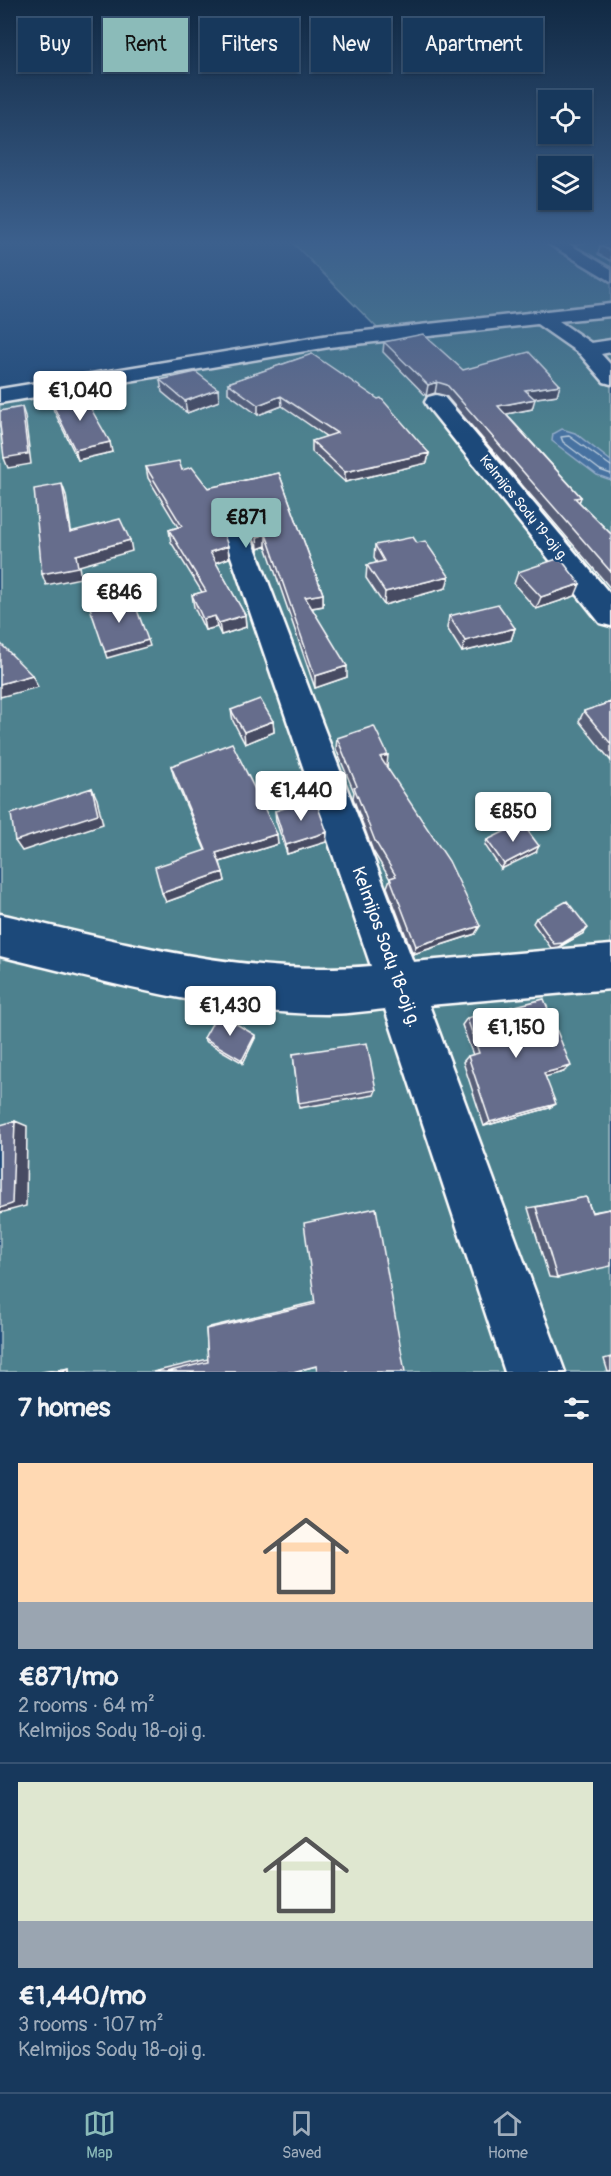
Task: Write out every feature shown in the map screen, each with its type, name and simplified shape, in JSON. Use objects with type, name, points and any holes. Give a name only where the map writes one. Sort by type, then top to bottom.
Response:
[{"type":"street","points":[[0,396],[329,341],[611,310]]},
{"type":"street","points":[[543,319],[587,350],[611,378]]},
{"type":"street","points":[[587,350],[611,346]]},
{"type":"street","name":"Kelmijos Sodų 19-oji g.","points":[[436,402],[611,615]]},
{"type":"street","name":"Kelmijos Sodų 18-oji g.","points":[[232,524],[400,986],[535,1372]]},
{"type":"street","points":[[0,935],[167,974],[257,988],[328,992],[611,967]]},
{"type":"green space","points":[[354,305],[611,305],[611,1372],[0,1372],[0,401],[386,337]]},
{"type":"water","points":[[562,429],[575,433],[611,461],[611,480],[597,475],[552,441],[553,434]]},
{"type":"building","points":[[423,334],[463,370],[529,352],[560,385],[525,390],[535,399],[498,406],[581,497],[575,498],[611,534],[611,572],[447,385],[437,382],[428,385],[384,342]]},
{"type":"building","points":[[312,354],[378,399],[381,398],[429,453],[345,472],[312,441],[337,433],[281,396],[258,405],[228,383]]},
{"type":"building","points":[[196,372],[218,389],[185,401],[160,380]]},
{"type":"building","points":[[83,395],[110,442],[75,450],[51,401]]},
{"type":"building","points":[[22,407],[28,454],[4,458],[0,411]]},
{"type":"building","points":[[179,461],[182,470],[192,467],[208,488],[279,473],[323,594],[305,597],[347,666],[315,676],[266,534],[257,537],[243,505],[232,502],[221,505],[216,513],[228,546],[210,552],[245,615],[219,623],[215,616],[203,619],[192,595],[206,591],[169,530],[182,526],[146,467]]},
{"type":"building","points":[[62,484],[70,532],[120,519],[130,540],[76,555],[78,567],[42,574],[34,489]]},
{"type":"building","points":[[413,537],[417,543],[425,541],[449,576],[385,592],[367,565],[384,561],[375,545]]},
{"type":"building","points":[[560,558],[580,584],[541,597],[518,572]]},
{"type":"building","points":[[132,596],[148,640],[105,652],[90,608]]},
{"type":"building","points":[[498,604],[515,628],[465,641],[449,616]]},
{"type":"building","points":[[0,643],[32,675],[0,684]]},
{"type":"building","points":[[260,699],[273,721],[244,732],[231,710]]},
{"type":"building","points":[[611,702],[611,744],[584,711]]},
{"type":"building","points":[[374,726],[388,755],[380,757],[449,861],[480,926],[416,946],[390,878],[396,876],[375,841],[354,787],[357,786],[337,738]]},
{"type":"building","points":[[232,743],[277,834],[216,853],[223,872],[162,893],[155,867],[206,850],[171,766]]},
{"type":"building","points":[[92,788],[98,814],[15,841],[11,814]]},
{"type":"building","points":[[315,799],[327,832],[286,845],[275,811]]},
{"type":"building","points":[[522,823],[539,846],[504,864],[487,840]]},
{"type":"building","points":[[567,901],[588,928],[563,943],[554,944],[536,918]]},
{"type":"building","points":[[544,999],[571,1066],[544,1073],[556,1104],[490,1122],[468,1056],[479,1053],[467,1018]]},
{"type":"building","points":[[218,1013],[255,1035],[242,1060],[204,1038]]},
{"type":"building","points":[[367,1043],[376,1090],[299,1103],[293,1054]]},
{"type":"building","points":[[15,1121],[12,1204],[0,1208],[0,1125]]},
{"type":"building","points":[[586,1197],[592,1213],[610,1209],[611,1266],[557,1278],[536,1207]]},
{"type":"building","points":[[376,1208],[405,1372],[317,1372],[316,1366],[293,1372],[166,1372],[208,1362],[206,1329],[315,1304],[304,1223]]}]
